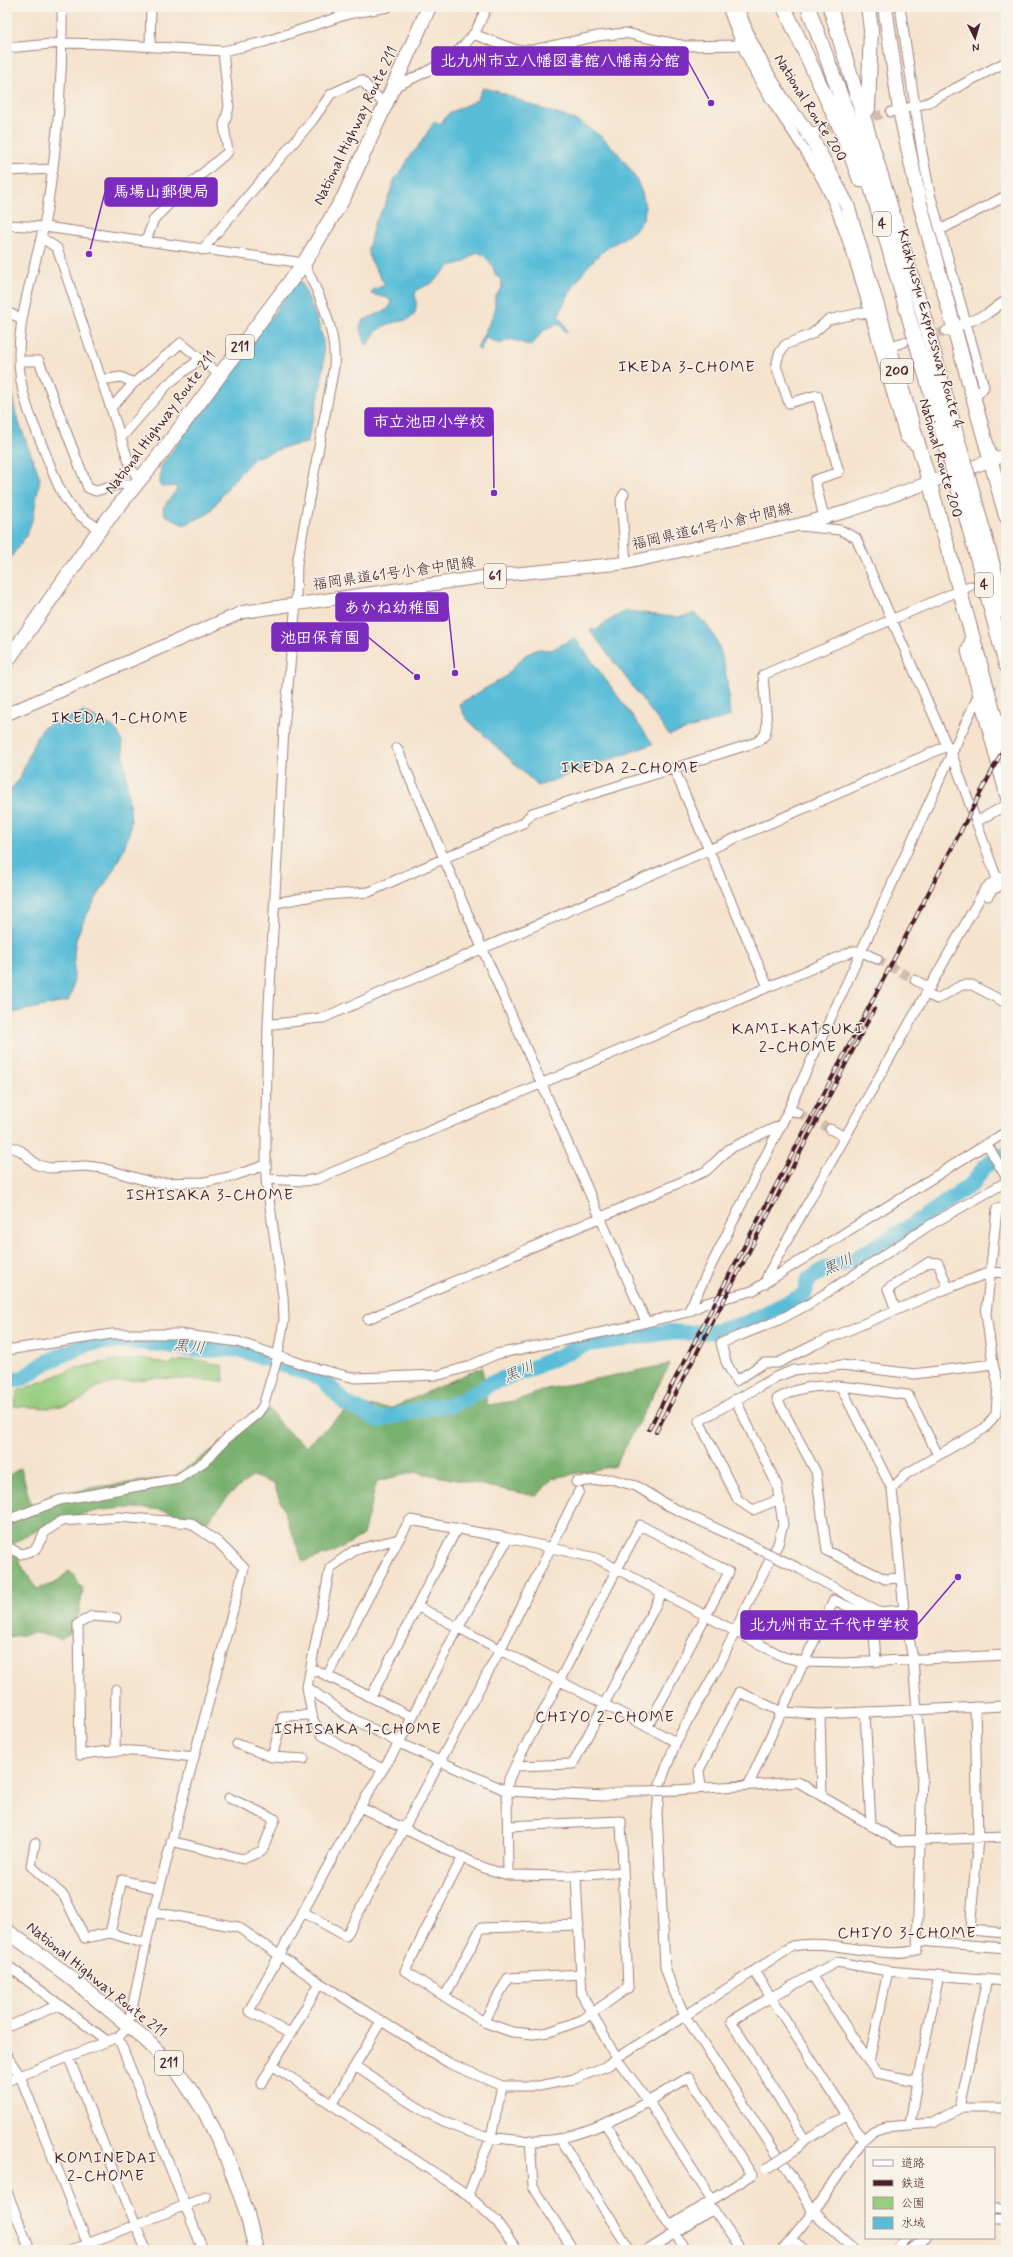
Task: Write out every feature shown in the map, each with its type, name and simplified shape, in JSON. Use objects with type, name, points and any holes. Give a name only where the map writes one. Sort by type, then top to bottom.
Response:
[{"type":"highway","name":"National Highway Route 211","points":[[7,661],[100,529],[137,484],[304,263],[344,197],[430,7]]},
{"type":"highway","name":"National Route 200","points":[[736,7],[766,73],[785,104],[810,135],[847,205],[884,349],[920,450],[965,588],[972,634],[1006,757]]},
{"type":"highway","points":[[784,7],[842,134],[911,322]]},
{"type":"highway","name":"Kitakyusyu Expressway Route 4","points":[[808,7],[857,140],[911,322],[952,443]]},
{"type":"highway","name":"Kitakyusyu Expressway Route 4","points":[[830,7],[871,136],[969,503],[1006,613]]},
{"type":"highway","points":[[868,7],[871,30],[867,92],[871,136]]},
{"type":"highway","points":[[884,7],[896,111],[920,204],[956,327],[1006,516]]},
{"type":"highway","name":"Kitakyusyu Expressway Route 4","points":[[969,503],[1006,665]]},
{"type":"highway","name":"National Highway Route 211","points":[[7,1931],[65,1973],[128,2027],[145,2039],[178,2072],[206,2112],[225,2153],[246,2210],[256,2250]]},
{"type":"main road","name":"福岡県道61号小倉中間線","points":[[7,714],[243,612],[296,603],[489,576],[626,563],[824,518],[930,484],[1006,455]]},
{"type":"street","points":[[62,7],[62,43],[53,169],[45,227],[22,319],[20,360],[21,380],[27,409],[63,496],[77,513],[100,529]]},
{"type":"street","points":[[150,46],[151,7]]},
{"type":"street","points":[[7,48],[62,43],[150,46],[223,51],[264,42],[348,14],[388,7]]},
{"type":"street","points":[[394,87],[422,75],[454,54],[473,34],[486,7]]},
{"type":"street","points":[[727,7],[741,45],[766,92],[810,135]]},
{"type":"street","points":[[900,7],[914,107],[929,187],[940,230],[956,327],[988,314],[1006,300]]},
{"type":"street","points":[[473,34],[516,50],[527,50],[625,33],[685,46],[741,45]]},
{"type":"street","points":[[146,241],[154,219],[183,190],[228,152],[224,125],[229,107],[223,51]]},
{"type":"street","points":[[896,111],[927,104],[1006,62]]},
{"type":"street","points":[[202,250],[312,121],[330,94],[361,80],[386,106]]},
{"type":"street","points":[[7,171],[53,169]]},
{"type":"street","points":[[940,230],[1006,196]]},
{"type":"street","points":[[7,225],[45,227],[304,263],[333,334],[336,349],[334,368],[297,563],[296,603],[284,728],[276,903],[268,1024],[266,1164],[266,1179],[284,1320],[278,1357],[263,1406],[258,1413],[226,1439],[205,1462],[178,1479],[60,1500],[7,1520]]},
{"type":"street","points":[[20,360],[39,361],[88,488],[96,491],[121,484],[137,484],[57,248],[42,238]]},
{"type":"street","points":[[7,312],[22,319]]},
{"type":"street","points":[[824,518],[815,480],[839,472],[817,395],[789,403],[776,366],[785,345],[812,334],[828,320],[860,313],[875,316]]},
{"type":"street","points":[[884,349],[904,342]]},
{"type":"street","points":[[111,408],[134,383],[181,343],[220,375]]},
{"type":"street","points":[[121,438],[168,384],[200,359]]},
{"type":"street","points":[[101,380],[121,377],[134,383]]},
{"type":"street","points":[[624,494],[621,500],[626,563]]},
{"type":"street","points":[[789,525],[840,530],[856,538],[949,749],[997,879]]},
{"type":"street","points":[[276,903],[313,896],[369,892],[523,823],[532,813],[757,742],[765,735],[767,725],[763,675],[892,621],[965,588]]},
{"type":"street","points":[[972,634],[966,651],[1006,800]]},
{"type":"street","points":[[688,1312],[789,1109],[949,749],[978,696]]},
{"type":"street","points":[[398,748],[482,948],[646,1322]]},
{"type":"street","points":[[268,1024],[289,1024],[304,1019],[323,1018],[709,850],[949,749]]},
{"type":"street","points":[[674,768],[768,987]]},
{"type":"street","points":[[976,822],[1006,805]]},
{"type":"street","points":[[765,1284],[772,1267],[985,889],[997,879],[1006,875]]},
{"type":"street","points":[[966,923],[977,912],[992,890],[1006,883]]},
{"type":"street","points":[[266,1179],[304,1181],[317,1179],[541,1082],[853,951],[860,951],[878,959]]},
{"type":"street","points":[[915,980],[937,999],[962,985],[972,984],[1006,1003]]},
{"type":"street","points":[[789,1109],[798,1114]]},
{"type":"street","points":[[368,1319],[706,1171],[729,1149],[781,1125]]},
{"type":"street","points":[[830,1129],[845,1137]]},
{"type":"street","points":[[7,1350],[112,1334],[147,1332],[179,1334],[238,1342],[278,1357],[355,1378],[439,1375],[467,1367],[497,1354],[688,1312],[706,1304],[752,1291],[988,1147],[1006,1132]]},
{"type":"street","points":[[7,1145],[21,1151],[37,1165],[50,1168],[86,1166],[154,1183],[204,1182],[230,1177],[266,1164]]},
{"type":"street","points":[[988,1147],[1006,1178],[930,1225],[809,1304],[779,1320],[721,1343],[726,1362],[736,1381],[764,1363],[778,1363],[816,1344],[948,1288],[991,1272],[1006,1273]]},
{"type":"street","points":[[892,1489],[906,1474],[985,1428],[996,1414],[998,1382],[993,1364],[986,1314],[997,1209],[1006,1206]]},
{"type":"street","points":[[896,1310],[888,1289],[929,1262],[938,1264],[948,1288]]},
{"type":"street","points":[[780,1499],[753,1510],[738,1500],[699,1421],[735,1398],[776,1377],[794,1370],[842,1365],[914,1374],[993,1364]]},
{"type":"street","points":[[901,1578],[885,1578],[827,1551],[816,1472],[777,1399],[797,1390],[841,1387],[908,1395],[938,1455]]},
{"type":"street","points":[[153,1912],[238,1927],[320,1983],[449,2063],[502,2086],[539,2086],[574,2080],[609,2065],[616,2058],[685,2016],[792,1946],[809,1943],[908,1952],[917,1950],[919,1941],[922,1774],[913,1660],[904,1610],[892,1489],[841,1387]]},
{"type":"street","points":[[735,1398],[777,1485],[783,1524],[778,1544],[720,1664],[676,1742],[660,1784],[657,1813],[665,1967],[671,1985],[685,2016],[802,2192],[813,2212],[856,2250]]},
{"type":"street","points":[[302,1912],[346,1936],[500,1650],[551,1550],[578,1487],[612,1479],[636,1486],[667,1505],[800,1569],[878,1612],[904,1610]]},
{"type":"street","points":[[7,1542],[9,1548],[21,1554],[35,1550],[45,1532],[61,1521],[119,1517],[190,1523],[218,1542],[244,1568],[153,1912],[128,2027],[118,2037],[107,2042],[7,2081]]},
{"type":"street","points":[[327,1676],[410,1520],[508,1538],[551,1550],[596,1558],[784,1657],[804,1662],[876,1662],[1006,1655]]},
{"type":"street","points":[[508,1875],[509,1779],[640,1525],[729,1572],[648,1726]]},
{"type":"street","points":[[371,1697],[457,1528]]},
{"type":"street","points":[[290,2034],[249,2011],[360,1807],[399,1743],[458,1628],[508,1538]]},
{"type":"street","points":[[382,1769],[322,1735],[312,1715],[307,1687],[330,1568],[355,1550],[399,1540]]},
{"type":"street","points":[[515,1766],[573,1764],[662,1593]]},
{"type":"street","points":[[749,1784],[804,1662],[834,1600],[873,1618],[876,1662]]},
{"type":"street","points":[[417,1606],[676,1742]]},
{"type":"street","points":[[116,1618],[92,1616],[78,1624],[80,1755],[115,1750],[193,1757]]},
{"type":"street","points":[[311,1668],[412,1717]]},
{"type":"street","points":[[307,1687],[346,1715],[399,1743],[508,1792],[604,1796],[626,1791],[676,1790],[749,1784],[798,1782],[897,1841],[1006,1837]]},
{"type":"street","points":[[115,1750],[116,1688]]},
{"type":"street","points":[[701,1788],[698,1770],[739,1692],[782,1712],[820,1714],[1006,1706]]},
{"type":"street","points":[[975,1707],[978,1838],[970,1930],[1006,1933]]},
{"type":"street","points":[[865,1712],[871,1826]]},
{"type":"street","points":[[820,1714],[822,1796]]},
{"type":"street","points":[[272,1757],[283,1716],[312,1715]]},
{"type":"street","points":[[237,1744],[272,1757],[304,1759]]},
{"type":"street","points":[[171,1841],[243,1859],[262,1851],[275,1819],[229,1798]]},
{"type":"street","points":[[360,1807],[462,1858],[484,1868],[508,1875],[576,1876],[623,1872]]},
{"type":"street","points":[[462,1858],[405,1971],[484,2022],[512,2032],[533,2034],[548,2032],[582,2020],[591,2014],[628,1988],[622,1821],[508,1826]]},
{"type":"street","points":[[35,1843],[31,1866],[64,1896],[85,1938],[110,1933],[146,1944]]},
{"type":"street","points":[[576,1876],[582,1995],[616,2058],[649,2102],[712,2200]]},
{"type":"street","points":[[110,1933],[122,1880],[159,1889]]},
{"type":"street","points":[[445,1996],[481,1928],[579,1924]]},
{"type":"street","points":[[919,1941],[1006,1948]]},
{"type":"street","points":[[805,2140],[731,2021],[771,1997],[837,1962],[888,1971],[1006,1981]]},
{"type":"street","points":[[7,1965],[107,2042]]},
{"type":"street","points":[[754,1971],[846,2116],[863,2140]]},
{"type":"street","points":[[870,2062],[888,1971]]},
{"type":"street","points":[[484,2022],[508,1978],[580,1974]]},
{"type":"street","points":[[812,1975],[878,2073],[917,2081]]},
{"type":"street","points":[[910,2124],[917,2081],[939,1975]]},
{"type":"street","points":[[960,2108],[987,1979]]},
{"type":"street","points":[[262,2083],[320,1983]]},
{"type":"street","points":[[7,2027],[59,2005]]},
{"type":"street","points":[[332,2105],[381,2021]]},
{"type":"street","points":[[118,2037],[203,2250]]},
{"type":"street","points":[[7,2056],[20,2076],[89,2247]]},
{"type":"street","points":[[68,2056],[146,2250]]},
{"type":"street","points":[[272,2066],[468,2195],[497,2222],[517,2250]]},
{"type":"street","points":[[354,2066],[457,2128],[491,2137],[530,2140],[560,2139],[604,2122],[649,2102],[689,2077],[752,2175],[670,2226],[604,2122]]},
{"type":"street","points":[[468,2195],[491,2137],[502,2086]]},
{"type":"street","points":[[782,2250],[813,2212],[863,2140],[873,2131],[885,2127],[933,2123],[960,2108],[1006,2108]]},
{"type":"street","points":[[766,2169],[795,2150],[805,2140],[846,2116]]},
{"type":"street","points":[[560,2139],[629,2250]]},
{"type":"street","points":[[530,2140],[533,2186],[573,2250]]},
{"type":"street","points":[[7,2192],[30,2250]]},
{"type":"street","points":[[72,2250],[89,2247],[136,2225],[206,2197]]},
{"type":"street","points":[[995,2208],[1006,2208]]},
{"type":"street","points":[[648,2250],[713,2209],[741,2250]]},
{"type":"street","points":[[995,2219],[1006,2219]]},
{"type":"street","points":[[674,2234],[685,2250]]},
{"type":"street","points":[[791,2239],[805,2250]]},
{"type":"street","points":[[895,2250],[906,2239]]},
{"type":"street","points":[[910,2250],[925,2239]]},
{"type":"green space","points":[[147,1359],[168,1365],[182,1360],[196,1360],[223,1366],[224,1381],[155,1378],[118,1382],[97,1387],[83,1399],[67,1405],[48,1408],[14,1406],[18,1391],[73,1369],[110,1361]]},
{"type":"green space","points":[[670,1364],[615,1466],[553,1478],[537,1496],[416,1472],[377,1481],[363,1535],[334,1552],[303,1562],[274,1484],[253,1476],[229,1495],[205,1524],[161,1510],[136,1508],[99,1511],[62,1520],[45,1527],[12,1545],[23,1568],[37,1589],[55,1583],[70,1570],[83,1589],[79,1613],[72,1631],[61,1639],[37,1633],[7,1637],[7,1476],[21,1468],[31,1505],[89,1488],[174,1477],[241,1430],[267,1405],[282,1427],[306,1446],[352,1405],[392,1408],[482,1367],[487,1405],[515,1401],[547,1389]]},
{"type":"water","points":[[483,88],[502,93],[572,119],[601,136],[618,153],[637,181],[645,205],[643,219],[635,230],[601,253],[587,267],[576,282],[558,316],[565,325],[567,333],[558,323],[543,331],[531,346],[511,339],[499,344],[486,337],[480,350],[477,348],[495,311],[495,297],[502,288],[501,279],[496,276],[490,261],[477,252],[464,262],[450,266],[432,283],[418,289],[415,292],[416,304],[415,312],[412,317],[408,320],[395,322],[379,329],[370,342],[366,345],[360,327],[362,321],[388,309],[392,303],[388,298],[371,294],[373,290],[385,285],[370,259],[368,250],[374,224],[387,201],[395,178],[403,169],[411,154],[416,150],[435,121],[440,124],[449,113],[477,100]]},
{"type":"water","points":[[301,281],[318,322],[324,349],[324,363],[320,390],[307,443],[285,447],[254,458],[231,483],[208,514],[184,525],[165,515],[163,508],[177,489],[176,486],[163,487],[160,485],[161,466],[297,282]]},
{"type":"water","points":[[7,367],[16,415],[40,478],[33,518],[26,536],[7,563]]},
{"type":"water","points":[[625,611],[671,617],[688,616],[694,613],[705,623],[719,646],[723,660],[728,688],[730,716],[669,735],[590,630],[598,630],[602,625]]},
{"type":"water","points":[[575,638],[653,744],[538,786],[466,718],[459,704],[505,677],[525,655],[538,649],[551,650]]},
{"type":"water","points":[[83,712],[113,727],[118,732],[122,742],[131,821],[128,836],[116,865],[90,908],[77,937],[74,953],[73,986],[68,1001],[7,1014],[7,794],[19,780],[36,738],[43,728],[52,723]]},
{"type":"waterway","name":"黒川","points":[[7,1382],[23,1378],[45,1363],[89,1343],[120,1341],[161,1344],[194,1350],[238,1349],[322,1378],[345,1403],[379,1420],[430,1407],[450,1405],[471,1396],[491,1383],[530,1369],[584,1345],[667,1332],[688,1333],[717,1331],[744,1324],[804,1295],[808,1280],[825,1269],[853,1260],[925,1217],[973,1183],[985,1166],[1006,1154]]},
{"type":"tunnel","points":[[860,120],[891,112]]},
{"type":"tunnel","points":[[822,130],[844,124]]},
{"type":"tunnel","points":[[925,337],[946,331]]},
{"type":"tunnel","points":[[970,586],[1006,571]]},
{"type":"tunnel","points":[[877,959],[915,980]]},
{"type":"tunnel","points":[[798,1113],[830,1129]]},
{"type":"railway","points":[[649,1429],[1006,744]]},
{"type":"railway","points":[[656,1432],[874,1009]]},
{"type":"place","name":"北九州市立八幡図書館八幡南分館","points":[[711,103]]},
{"type":"place","name":"馬場山郵便局","points":[[89,254]]},
{"type":"place","name":"市立池田小学校","points":[[494,493]]},
{"type":"place","name":"あかね幼稚園","points":[[455,673]]},
{"type":"place","name":"池田保育園","points":[[417,677]]},
{"type":"place","name":"北九州市立千代中学校","points":[[958,1577]]},
{"type":"district","name":"IKEDA 3-CHOME","points":[[687,367]]},
{"type":"district","name":"IKEDA 1-CHOME","points":[[120,718]]},
{"type":"district","name":"IKEDA 2-CHOME","points":[[630,768]]},
{"type":"district","name":"KAMI-KATSUKI 2-CHOME","points":[[798,1038]]},
{"type":"district","name":"ISHISAKA 3-CHOME","points":[[210,1195]]},
{"type":"district","name":"CHIYO 2-CHOME","points":[[605,1717]]},
{"type":"district","name":"ISHISAKA 1-CHOME","points":[[358,1729]]},
{"type":"district","name":"CHIYO 3-CHOME","points":[[907,1933]]},
{"type":"district","name":"KOMINEDAI 2-CHOME","points":[[106,2167]]}]
